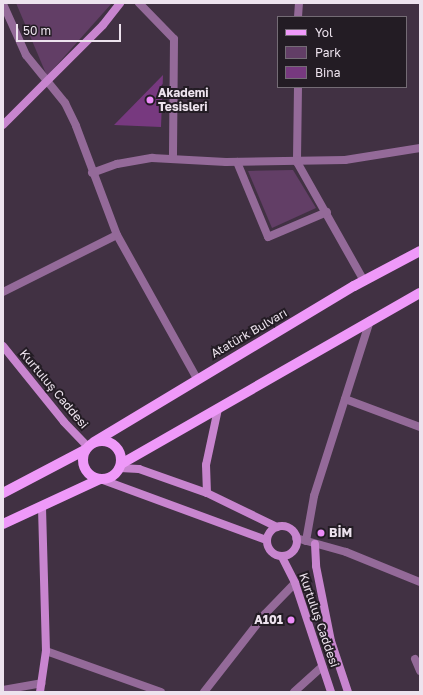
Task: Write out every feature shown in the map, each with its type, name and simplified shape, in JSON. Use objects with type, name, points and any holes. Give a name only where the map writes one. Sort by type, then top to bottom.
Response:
[{"type":"main road","points":[[3,125],[47,84],[104,25],[120,3]]},
{"type":"main road","name":"Atatürk Bulvarı","points":[[3,493],[89,446],[197,379],[364,281],[420,251]]},
{"type":"main road","points":[[3,524],[113,476],[121,466],[218,408],[420,293]]},
{"type":"main road","name":"Kurtuluş Caddesi","points":[[3,346],[64,422],[89,446]]},
{"type":"main road","points":[[207,493],[206,465],[218,408]]},
{"type":"main road","points":[[106,441],[116,447],[121,466],[139,469],[207,493],[277,527],[291,530],[296,538],[293,551],[282,556],[273,554],[266,540],[94,478],[85,469],[89,446],[106,441]]},
{"type":"main road","points":[[40,692],[46,651],[42,508]]},
{"type":"main road","points":[[266,540],[272,529],[277,527]]},
{"type":"main road","points":[[315,544],[316,566],[331,641],[348,692]]},
{"type":"main road","name":"Kurtuluş Caddesi","points":[[282,556],[295,584],[331,692]]},
{"type":"street","points":[[139,3],[174,39],[173,159]]},
{"type":"street","points":[[298,3],[298,16]]},
{"type":"street","points":[[3,4],[26,55],[47,84],[65,103],[76,126],[92,173],[117,235],[197,379]]},
{"type":"street","points":[[298,88],[297,162],[327,212],[364,281]]},
{"type":"street","points":[[92,173],[117,164],[152,158],[238,162],[297,162],[345,160],[420,148]]},
{"type":"street","points":[[238,162],[268,237],[327,212]]},
{"type":"street","points":[[3,292],[117,235]]},
{"type":"street","points":[[306,541],[314,496],[370,321]]},
{"type":"street","points":[[345,399],[420,427]]},
{"type":"street","points":[[296,538],[346,552],[420,582]]},
{"type":"street","points":[[204,692],[265,614],[295,584]]},
{"type":"street","points":[[46,651],[161,692]]},
{"type":"street","points":[[415,659],[420,671]]},
{"type":"street","points":[[294,692],[322,667]]},
{"type":"street","points":[[3,690],[41,683]]},
{"type":"green space","points":[[16,3],[112,3],[47,76]]},
{"type":"green space","points":[[293,170],[316,208],[272,228],[248,171]]},
{"type":"building","name":"Akademi Tesisleri","points":[[163,75],[161,127],[114,125]]},
{"type":"place","name":"Akademi Tesisleri","points":[[150,100]]},
{"type":"place","name":"BİM","points":[[321,533]]},
{"type":"place","name":"A101","points":[[291,620]]}]
